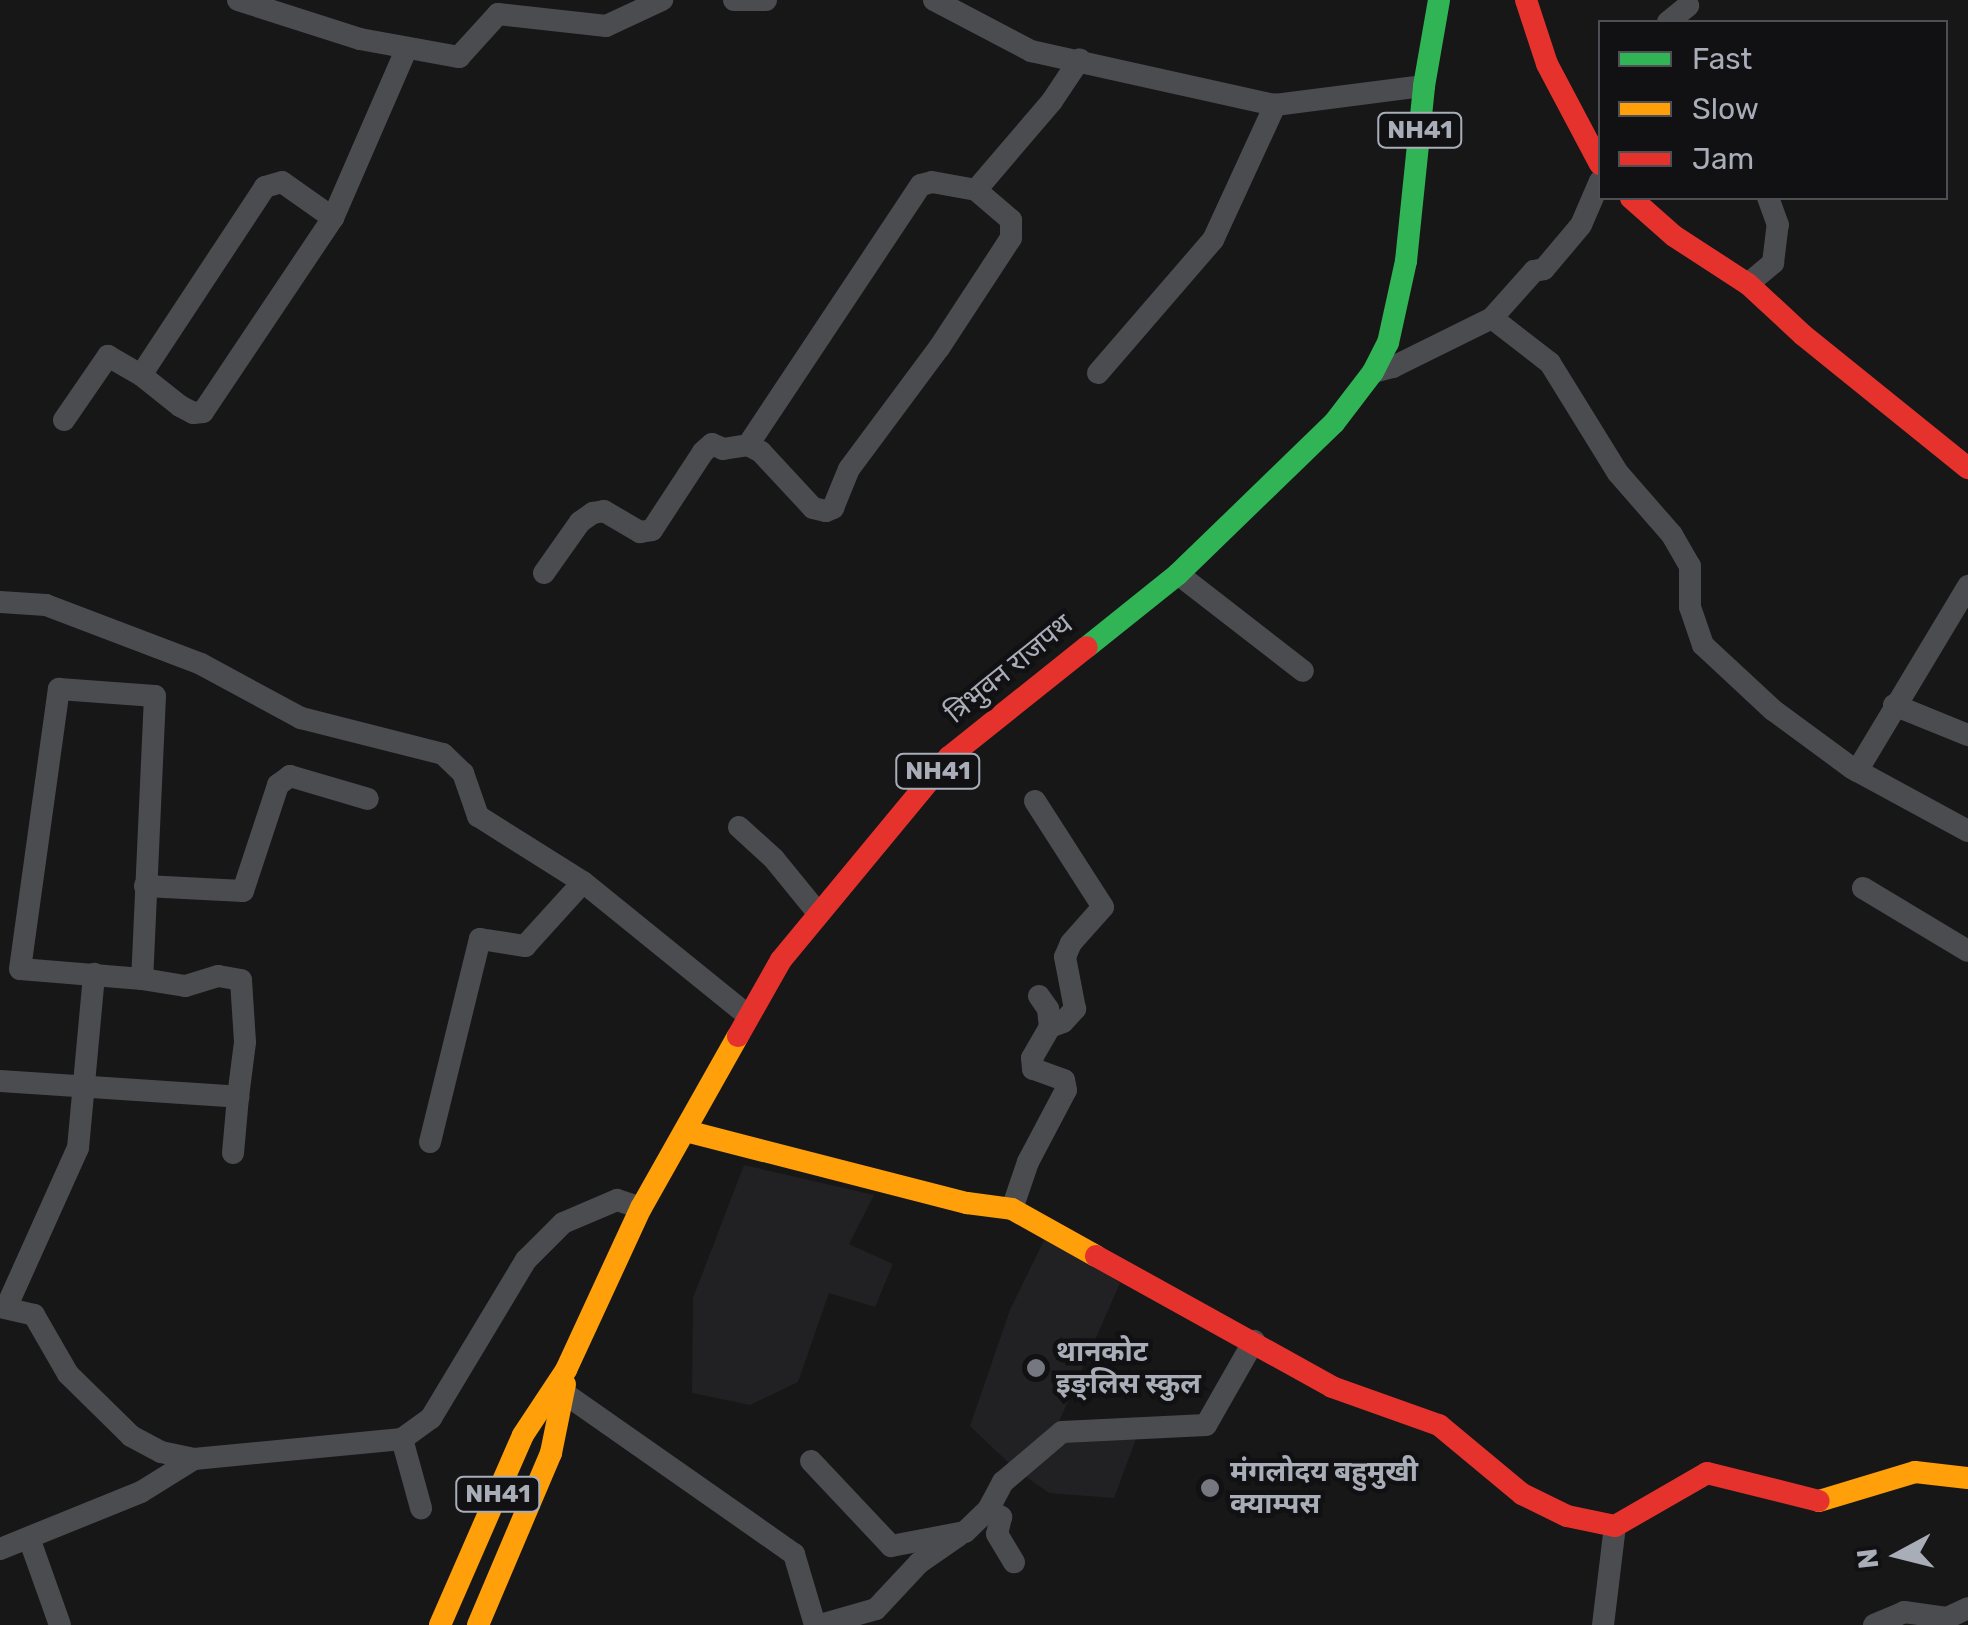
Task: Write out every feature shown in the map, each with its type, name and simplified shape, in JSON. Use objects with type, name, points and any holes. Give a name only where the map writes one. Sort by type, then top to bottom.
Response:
[{"type":"main road","name":"NH41","points":[[1424,86],[1439,0]]},
{"type":"main road","points":[[1526,0],[1547,64],[1598,154]]},
{"type":"main road","name":"त्रिभुवन राजपथ","points":[[440,1625],[524,1436],[566,1370],[641,1208],[781,960],[950,758],[1178,574],[1334,423],[1373,372],[1388,343],[1406,261],[1424,86]]},
{"type":"main road","points":[[1633,200],[1674,236],[1748,284],[1802,335],[1968,468]]},
{"type":"main road","points":[[686,1131],[967,1204],[1012,1209],[1332,1387],[1439,1425],[1537,1501],[1567,1516],[1614,1526],[1707,1472],[1816,1502],[1914,1472],[1968,1478]]},
{"type":"main road","name":"त्रिभुवन राजपथ","points":[[478,1625],[551,1453],[566,1370]]},
{"type":"street","points":[[238,0],[284,8],[406,50],[459,57],[498,14],[606,26],[662,0]]},
{"type":"street","points":[[734,0],[766,0]]},
{"type":"street","points":[[934,0],[1031,51],[1275,105],[1424,86]]},
{"type":"street","points":[[64,420],[108,356],[141,375],[180,406],[194,414],[203,412],[333,218],[406,50]]},
{"type":"street","points":[[976,190],[1052,101],[1080,59]]},
{"type":"street","points":[[1098,372],[1213,240],[1275,105]]},
{"type":"street","points":[[141,375],[265,187],[282,182],[333,218]]},
{"type":"street","points":[[544,574],[580,522],[593,513],[604,511],[640,532],[652,530],[702,452],[712,444],[723,449],[748,445],[761,452],[813,508],[826,512],[834,508],[849,469],[939,348],[1011,238],[1012,220],[976,190],[932,182],[921,185],[748,445]]},
{"type":"street","points":[[1373,372],[1492,318],[1534,271],[1544,269],[1581,224],[1598,185]]},
{"type":"street","points":[[1748,284],[1772,263],[1778,224],[1769,200]]},
{"type":"street","points":[[1492,318],[1550,363],[1618,473],[1672,536],[1690,566],[1690,607],[1703,645],[1772,710],[1856,772],[1968,830]]},
{"type":"street","points":[[1178,574],[1303,671]]},
{"type":"street","points":[[1856,772],[1968,586]]},
{"type":"street","points":[[0,602],[46,605],[201,664],[301,718],[443,754],[463,773],[478,816],[583,882],[747,1015]]},
{"type":"street","points":[[142,979],[155,696],[59,689],[10,968],[185,986],[218,976],[241,980],[244,1042],[232,1153]]},
{"type":"street","points":[[1894,705],[1968,735]]},
{"type":"street","points":[[146,886],[243,891],[278,785],[290,776],[368,799]]},
{"type":"street","points":[[1035,801],[1103,907],[1071,943],[1065,957],[1075,1008],[1063,1022],[1050,1027]]},
{"type":"street","points":[[738,827],[774,859],[818,913]]},
{"type":"street","points":[[430,1142],[480,940],[525,946],[583,882]]},
{"type":"street","points":[[1863,888],[1968,951]]},
{"type":"street","points":[[94,974],[78,1148],[3,1307],[34,1314],[68,1374],[131,1436],[161,1452],[194,1459],[402,1439],[431,1418],[526,1260],[563,1222],[617,1200],[641,1208]]},
{"type":"street","points":[[1012,1209],[1028,1162],[1066,1090],[1064,1080],[1033,1068],[1032,1058],[1050,1027],[1048,1010],[1039,996]]},
{"type":"street","points":[[0,1081],[238,1097]]},
{"type":"street","points":[[564,1394],[794,1554],[817,1625],[876,1610],[919,1562],[965,1532],[988,1510],[1003,1482],[1062,1432],[1206,1425],[1254,1341]]},
{"type":"street","points":[[402,1439],[421,1508]]},
{"type":"street","points":[[0,1549],[141,1492],[194,1459]]},
{"type":"street","points":[[811,1461],[891,1546],[965,1532]]},
{"type":"street","points":[[988,1510],[1000,1516],[997,1534],[1014,1562]]},
{"type":"street","points":[[1604,1625],[1614,1526]]},
{"type":"street","points":[[29,1538],[60,1625]]},
{"type":"street","points":[[1874,1625],[1904,1612],[1947,1618],[1968,1608]]},
{"type":"shaded area","points":[[744,1165],[874,1195],[849,1244],[893,1264],[875,1307],[829,1293],[798,1382],[750,1405],[692,1393],[693,1298]]},
{"type":"shaded area","name":"थानकोट इङ्लिस स्कुल","points":[[1046,1236],[1120,1283],[1054,1433],[1137,1436],[1114,1498],[1049,1493],[1015,1469],[970,1426],[1010,1310]]},
{"type":"traffic: fast","points":[[1087,647],[1178,574],[1334,423],[1373,372],[1388,343],[1406,261],[1424,86],[1439,0]]},
{"type":"traffic: slow","points":[[440,1625],[523,1435],[566,1370],[641,1208],[738,1036]]},
{"type":"traffic: slow","points":[[686,1131],[967,1203],[1012,1209],[1096,1256]]},
{"type":"traffic: slow","points":[[478,1625],[551,1453],[565,1384]]},
{"type":"traffic: slow","points":[[1819,1501],[1915,1472],[1968,1478]]},
{"type":"traffic: jam","points":[[1526,0],[1547,64],[1598,160]]},
{"type":"traffic: jam","points":[[1633,200],[1674,236],[1748,284],[1803,335],[1968,468]]},
{"type":"traffic: jam","points":[[738,1036],[781,960],[949,757],[1087,647]]},
{"type":"traffic: jam","points":[[1096,1256],[1332,1387],[1439,1425],[1522,1494],[1567,1516],[1615,1526],[1707,1473],[1819,1501]]},
{"type":"place","name":"थानकोट इङ्लिस स्कुल","points":[[1036,1368]]},
{"type":"place","name":"मंगलोदय बहुमुखी क्याम्पस","points":[[1210,1488]]}]
